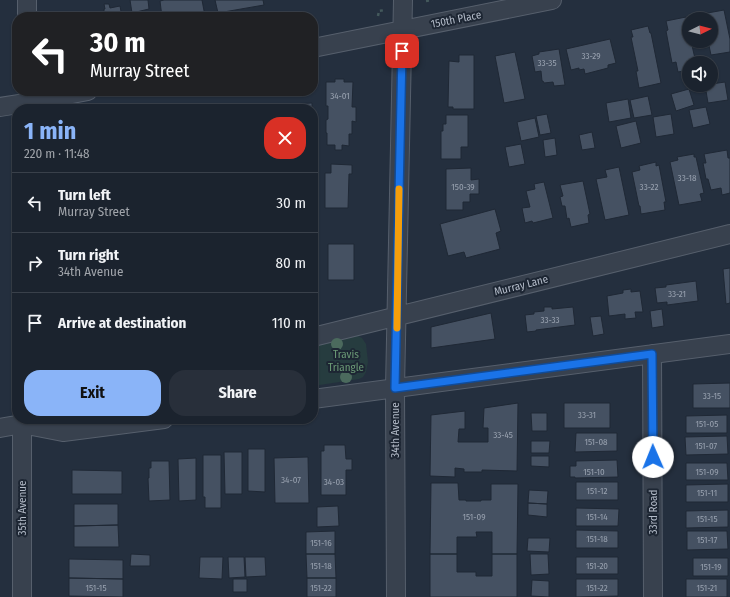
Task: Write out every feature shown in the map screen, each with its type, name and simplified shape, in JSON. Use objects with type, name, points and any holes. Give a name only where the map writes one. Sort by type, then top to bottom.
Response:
[{"type":"street","points":[[26,12],[27,0]]},
{"type":"street","name":"34th Avenue","points":[[396,597],[395,388],[403,0]]},
{"type":"street","name":"150th Place","points":[[318,47],[552,0]]},
{"type":"street","points":[[12,104],[56,96]]},
{"type":"street","points":[[0,107],[12,104]]},
{"type":"street","name":"Murray Lane","points":[[318,336],[730,234]]},
{"type":"street","points":[[318,398],[730,344]]},
{"type":"street","name":"33rd Road","points":[[652,354],[654,597]]},
{"type":"street","points":[[0,428],[14,424]]},
{"type":"street","name":"35th Avenue","points":[[22,597],[24,424]]},
{"type":"street","points":[[35,424],[63,432],[125,424]]},
{"type":"path","points":[[426,1],[432,0]]},
{"type":"green space","name":"Travis Triangle","points":[[358,336],[362,338],[366,344],[368,362],[366,372],[363,377],[359,379],[318,385],[318,345]]},
{"type":"building","points":[[130,0],[148,0],[149,9],[132,12]]},
{"type":"building","points":[[202,0],[204,12],[161,12],[160,1]]},
{"type":"building","points":[[215,0],[263,0],[264,5],[218,12]]},
{"type":"building","points":[[104,4],[109,4],[110,8],[120,6],[121,12],[104,12]]},
{"type":"building","points":[[724,10],[730,39],[730,52],[711,55],[710,48],[718,48],[718,12],[713,12]]},
{"type":"building","points":[[682,18],[682,48],[693,48],[694,56],[682,56],[682,71],[678,72],[676,62],[672,63],[666,31],[668,30],[666,21]]},
{"type":"building","points":[[648,26],[651,33],[661,83],[639,88],[636,71],[638,71],[631,30]]},
{"type":"building","points":[[610,39],[616,63],[608,65],[608,68],[585,74],[584,69],[579,70],[579,68],[571,70],[566,49]]},
{"type":"building","points":[[559,49],[565,85],[554,86],[553,82],[544,83],[542,81],[541,71],[535,72],[532,56],[539,54],[539,52]]},
{"type":"building","points":[[515,52],[525,99],[504,103],[495,56]]},
{"type":"building","points":[[459,55],[474,55],[474,109],[453,109],[453,107],[448,107],[449,61],[459,62]]},
{"type":"building","points":[[335,79],[344,79],[344,82],[353,82],[352,107],[356,107],[356,122],[352,121],[352,134],[349,134],[349,146],[342,145],[342,150],[335,150],[335,145],[327,145],[326,120],[328,119],[328,106],[326,106],[326,82],[335,82]]},
{"type":"building","points":[[725,82],[728,100],[708,103],[706,92],[718,92],[718,83]]},
{"type":"building","points":[[682,91],[690,92],[694,105],[676,111],[671,94]]},
{"type":"building","points":[[648,96],[652,115],[634,118],[630,100]]},
{"type":"building","points":[[628,99],[631,118],[609,122],[606,103]]},
{"type":"building","points":[[312,103],[312,104],[290,104]]},
{"type":"building","points":[[706,107],[710,124],[693,128],[689,110]]},
{"type":"building","points":[[547,114],[551,133],[540,135],[536,116]]},
{"type":"building","points":[[671,114],[674,134],[656,137],[653,117]]},
{"type":"building","points":[[446,115],[468,115],[468,147],[461,147],[461,159],[441,159],[441,131],[443,131],[443,124],[446,124]]},
{"type":"building","points":[[535,118],[539,137],[521,141],[517,122]]},
{"type":"building","points":[[636,121],[641,143],[621,148],[616,126]]},
{"type":"building","points":[[592,132],[595,148],[582,150],[579,135]]},
{"type":"building","points":[[555,138],[557,155],[545,157],[543,140]]},
{"type":"building","points":[[521,144],[525,164],[509,167],[505,147]]},
{"type":"building","points":[[727,150],[728,158],[730,158],[730,193],[722,195],[721,188],[711,190],[708,179],[706,179],[703,163],[706,163],[704,154]]},
{"type":"building","points":[[694,154],[704,193],[700,194],[702,201],[679,205],[670,162],[678,160],[677,157]]},
{"type":"building","points":[[656,162],[656,166],[659,165],[666,202],[664,202],[665,210],[641,214],[632,172],[640,170],[639,166]]},
{"type":"building","points":[[331,164],[352,165],[352,174],[349,174],[348,208],[325,208],[325,173],[331,173]]},
{"type":"building","points":[[619,167],[629,215],[605,220],[596,179],[607,177],[605,170]]},
{"type":"building","points":[[471,168],[471,180],[479,179],[479,194],[470,194],[470,202],[463,202],[463,210],[446,210],[446,169]]},
{"type":"building","points":[[583,181],[590,214],[588,215],[589,223],[571,227],[569,218],[567,219],[565,206],[562,206],[560,197],[563,196],[560,185]]},
{"type":"building","points":[[544,182],[553,218],[533,223],[532,221],[525,223],[522,208],[530,207],[526,191],[535,189],[534,184]]},
{"type":"building","points":[[495,209],[501,231],[496,233],[500,249],[466,258],[464,252],[448,256],[440,224]]},
{"type":"building","points":[[328,244],[354,244],[354,280],[328,280]]},
{"type":"building","points":[[730,268],[730,303],[726,304],[723,269]]},
{"type":"building","points":[[696,281],[698,301],[667,305],[667,302],[657,303],[655,288]]},
{"type":"building","points":[[631,289],[631,292],[640,291],[643,312],[635,312],[636,318],[625,319],[625,314],[609,316],[607,296],[623,293],[623,290]]},
{"type":"building","points":[[544,307],[552,307],[552,309],[573,307],[575,325],[527,332],[525,315],[544,311]]},
{"type":"building","points":[[662,309],[664,326],[652,328],[650,311]]},
{"type":"building","points":[[491,313],[495,339],[431,348],[431,327]]},
{"type":"building","points":[[601,316],[604,334],[593,336],[590,317]]},
{"type":"building","points":[[730,383],[730,408],[693,408],[693,384]]},
{"type":"building","points":[[518,403],[517,471],[482,470],[482,472],[464,472],[464,469],[455,468],[455,477],[430,476],[431,415],[465,411],[465,429],[459,429],[458,442],[488,442],[488,428],[483,428],[484,408]]},
{"type":"building","points":[[564,403],[610,403],[610,428],[564,428]]},
{"type":"building","points":[[531,413],[547,413],[547,431],[532,431]]},
{"type":"building","points":[[727,415],[727,433],[686,433],[686,416]]},
{"type":"building","points":[[576,433],[617,433],[617,451],[575,452]]},
{"type":"building","points":[[727,436],[728,454],[686,455],[685,437]]},
{"type":"building","points":[[531,441],[550,441],[549,453],[531,453]]},
{"type":"building","points":[[324,445],[345,445],[346,459],[352,459],[352,470],[346,470],[346,495],[321,495],[321,451],[324,451]]},
{"type":"building","points":[[248,449],[265,449],[265,492],[248,491]]},
{"type":"building","points":[[224,452],[242,452],[242,494],[225,494]]},
{"type":"building","points":[[203,455],[221,455],[221,508],[205,508],[205,497],[203,497]]},
{"type":"building","points":[[531,456],[549,456],[549,467],[531,466]]},
{"type":"building","points":[[308,457],[309,503],[275,503],[274,458]]},
{"type":"building","points":[[196,458],[196,500],[179,501],[178,459]]},
{"type":"building","points":[[617,460],[618,477],[570,477],[570,466],[576,466],[576,461]]},
{"type":"building","points":[[151,461],[169,461],[170,500],[149,501],[148,478],[149,468],[151,468]]},
{"type":"building","points":[[686,463],[727,463],[728,480],[686,480]]},
{"type":"building","points":[[72,470],[122,471],[122,494],[72,494]]},
{"type":"building","points":[[576,482],[618,482],[618,500],[576,500]]},
{"type":"building","points":[[431,483],[458,483],[459,500],[466,501],[491,500],[491,484],[518,484],[517,554],[492,554],[492,532],[476,532],[477,537],[457,537],[457,554],[430,554]]},
{"type":"building","points":[[728,484],[728,502],[686,502],[686,485]]},
{"type":"building","points":[[529,490],[548,491],[547,504],[528,503]]},
{"type":"building","points":[[528,503],[547,504],[547,517],[528,515]]},
{"type":"building","points":[[74,504],[118,504],[118,525],[74,526]]},
{"type":"building","points":[[338,506],[339,526],[317,527],[317,507]]},
{"type":"building","points":[[576,508],[619,509],[618,526],[576,526]]},
{"type":"building","points":[[728,510],[728,527],[686,528],[686,511]]},
{"type":"building","points":[[118,525],[119,547],[74,547],[74,526]]},
{"type":"building","points":[[576,530],[618,531],[618,548],[576,548]]},
{"type":"building","points":[[335,531],[335,554],[306,554],[306,532]]},
{"type":"building","points":[[687,531],[727,531],[728,549],[687,550]]},
{"type":"building","points":[[528,538],[550,538],[549,552],[527,551]]},
{"type":"building","points":[[131,554],[150,555],[150,566],[130,566]]},
{"type":"building","points":[[306,554],[335,554],[336,578],[307,578]]},
{"type":"building","points":[[430,554],[457,554],[457,572],[476,572],[476,576],[492,576],[492,554],[517,554],[517,597],[430,597]]},
{"type":"building","points":[[530,554],[548,554],[549,574],[531,575]]},
{"type":"building","points":[[200,557],[223,557],[222,579],[199,578]]},
{"type":"building","points":[[228,557],[244,557],[245,577],[229,578]]},
{"type":"building","points":[[245,557],[265,557],[266,576],[246,577]]},
{"type":"building","points":[[576,557],[618,557],[618,574],[576,574]]},
{"type":"building","points":[[693,558],[728,558],[728,576],[693,576]]},
{"type":"building","points":[[69,559],[123,560],[123,579],[69,578]]},
{"type":"building","points":[[69,578],[123,579],[123,597],[69,596]]},
{"type":"building","points":[[307,578],[336,578],[336,597],[307,597]]},
{"type":"building","points":[[233,579],[247,579],[247,592],[233,592]]},
{"type":"building","points":[[576,579],[618,579],[618,596],[576,597]]},
{"type":"building","points":[[686,579],[727,579],[727,597],[686,597]]},
{"type":"building","points":[[532,580],[549,581],[549,597],[531,596]]},
{"type":"slow traffic","points":[[397,328],[399,189]]},
{"type":"route","points":[[402,51],[395,388],[652,354],[653,457]]}]
